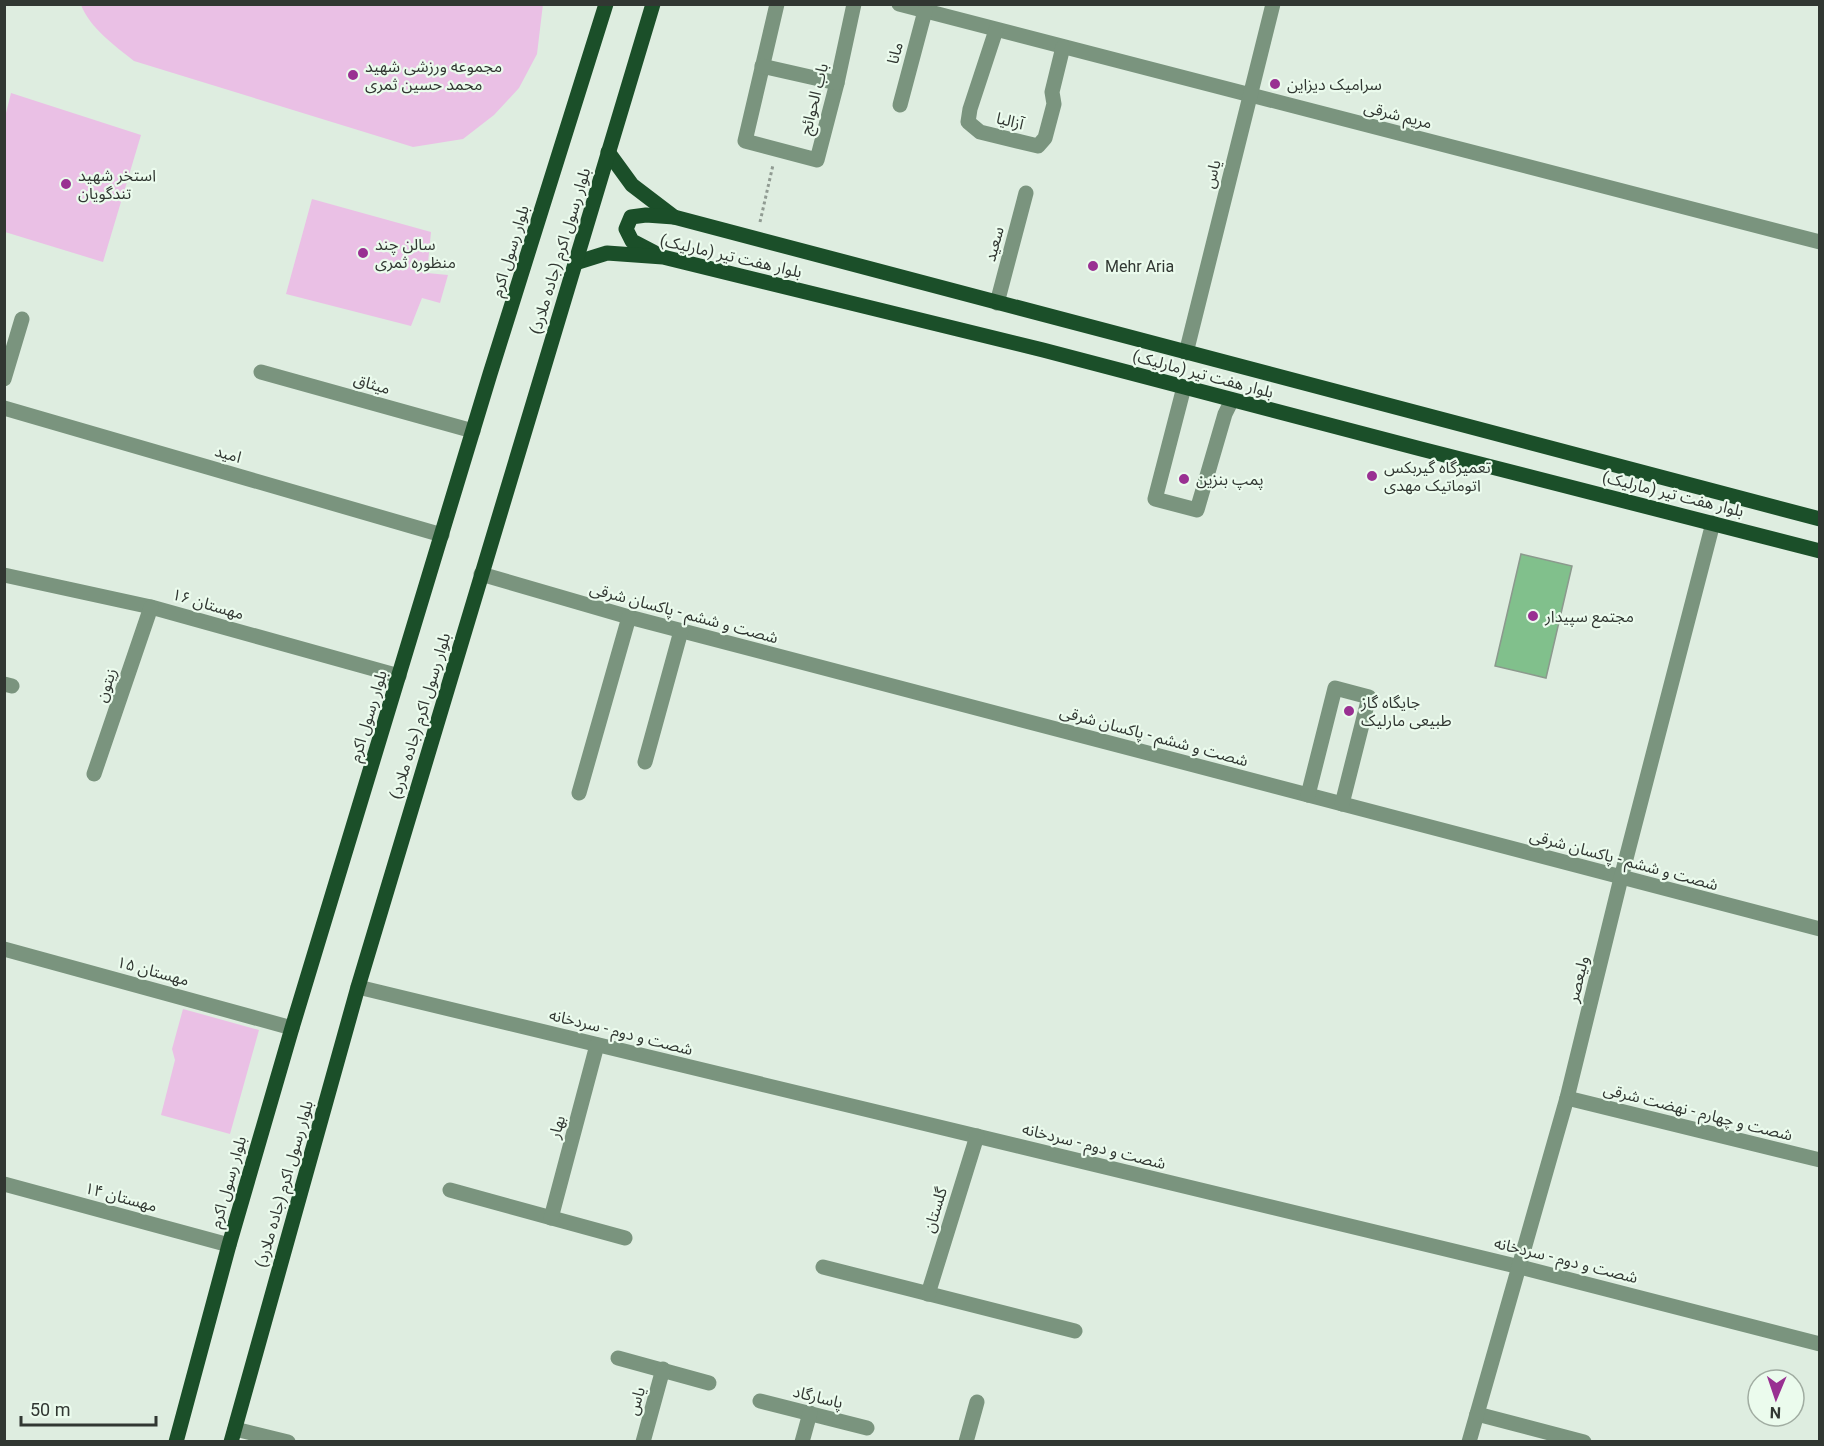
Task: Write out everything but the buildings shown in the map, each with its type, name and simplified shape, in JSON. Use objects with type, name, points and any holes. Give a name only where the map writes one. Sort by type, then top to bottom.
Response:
[{"type":"main road","name":"بلوار رسول اکرم","points":[[176,1442],[229,1245],[292,1028],[473,431],[606,4]]},
{"type":"main road","name":"بلوار رسول اکرم (جاده ملارد)","points":[[233,1435],[358,987],[653,4]]},
{"type":"main road","name":"بلوار هفت تیر (مارلیک)","points":[[608,152],[632,185],[674,217],[1820,519]]},
{"type":"main road","points":[[663,257],[632,241],[626,229],[631,217],[646,215],[674,217]]},
{"type":"main road","name":"بلوار هفت تیر (مارلیک)","points":[[575,263],[607,252],[663,257],[1043,350],[1820,551]]},
{"type":"street","name":"باب الحوائج","points":[[777,4],[745,141],[817,160],[854,4]]},
{"type":"street","name":"مریم شرقی","points":[[899,4],[1820,242]]},
{"type":"street","name":"یاس","points":[[1186,353],[1273,4]]},
{"type":"street","name":"مانا","points":[[900,105],[925,11]]},
{"type":"street","name":"آزالیا","points":[[996,30],[970,109],[969,122],[980,132],[1038,146],[1046,138],[1054,104],[1052,92],[1055,74],[1063,47]]},
{"type":"street","points":[[762,66],[837,83]]},
{"type":"street","name":"سعید","points":[[997,303],[1026,193]]},
{"type":"street","points":[[4,379],[22,319]]},
{"type":"street","name":"میثاق","points":[[261,372],[473,431]]},
{"type":"street","points":[[1184,387],[1155,499],[1197,510],[1225,414],[1232,400]]},
{"type":"street","name":"امید","points":[[4,408],[442,535]]},
{"type":"street","name":"ولیعصر","points":[[1469,1442],[1567,1098],[1621,878],[1713,523]]},
{"type":"street","name":"شصت و ششم - پاکسان شرقی","points":[[481,574],[629,618],[1820,929]]},
{"type":"street","name":"مهستان ۱۶","points":[[4,575],[151,607],[399,676]]},
{"type":"street","name":"زیتون","points":[[94,774],[151,607]]},
{"type":"street","points":[[579,793],[629,618]]},
{"type":"street","points":[[645,762],[681,631]]},
{"type":"street","points":[[1308,795],[1335,688],[1369,697],[1342,804]]},
{"type":"street","name":"مهستان ۱۵","points":[[4,949],[292,1028]]},
{"type":"street","name":"شصت و دوم - سردخانه","points":[[358,987],[1520,1267],[1820,1344]]},
{"type":"street","name":"بهار","points":[[552,1218],[597,1045]]},
{"type":"street","name":"شصت و چهارم - نهضت شرقی","points":[[1567,1098],[1820,1160]]},
{"type":"street","name":"گلستان","points":[[928,1294],[977,1136]]},
{"type":"street","name":"مهستان ۱۴","points":[[4,1184],[229,1245]]},
{"type":"street","points":[[450,1190],[625,1238]]},
{"type":"street","points":[[823,1267],[1075,1331]]},
{"type":"street","name":"یاس","points":[[618,1358],[709,1383]]},
{"type":"street","name":"یاس","points":[[643,1442],[663,1369]]},
{"type":"street","name":"پاسارگاد","points":[[760,1401],[867,1428]]},
{"type":"street","points":[[966,1442],[977,1402]]},
{"type":"street","points":[[802,1442],[810,1413]]},
{"type":"street","points":[[1477,1414],[1584,1442]]},
{"type":"street","points":[[233,1435],[288,1442]]},
{"type":"path","points":[[756,239],[777,150]]},
{"type":"shaded area","name":"مجموعه ورزشی شهید محمد حسین ثمری","points":[[543,4],[537,54],[519,88],[494,115],[463,139],[413,147],[134,61],[97,29],[81,5]]},
{"type":"shaded area","name":"استخر شهید تندگویان","points":[[11,93],[141,135],[103,262],[5,232],[5,117]]},
{"type":"shaded area","name":"سالن چند منظوره ثمری","points":[[312,199],[431,232],[427,273],[448,275],[440,303],[422,298],[411,326],[286,294]]},
{"type":"shaded area","points":[[183,1009],[259,1030],[230,1134],[161,1115],[175,1060],[172,1049]]},
{"type":"place","name":"مجموعه ورزشی شهید محمد حسین ثمری","points":[[353,75]]},
{"type":"place","name":"سرامیک دیزاین","points":[[1275,84]]},
{"type":"place","name":"استخر شهید تندگویان","points":[[66,184]]},
{"type":"place","name":"سالن چند منظوره ثمری","points":[[363,253]]},
{"type":"place","name":"Mehr Aria","points":[[1093,266]]},
{"type":"place","name":"تعمیرگاه گیربکس اتوماتیک مهدی","points":[[1372,476]]},
{"type":"place","name":"پمپ بنزین","points":[[1184,479]]},
{"type":"place","name":"مجتمع سپیدار","points":[[1533,616]]},
{"type":"place","name":"جایگاه گاز طبیعی مارلیک","points":[[1349,711]]}]
